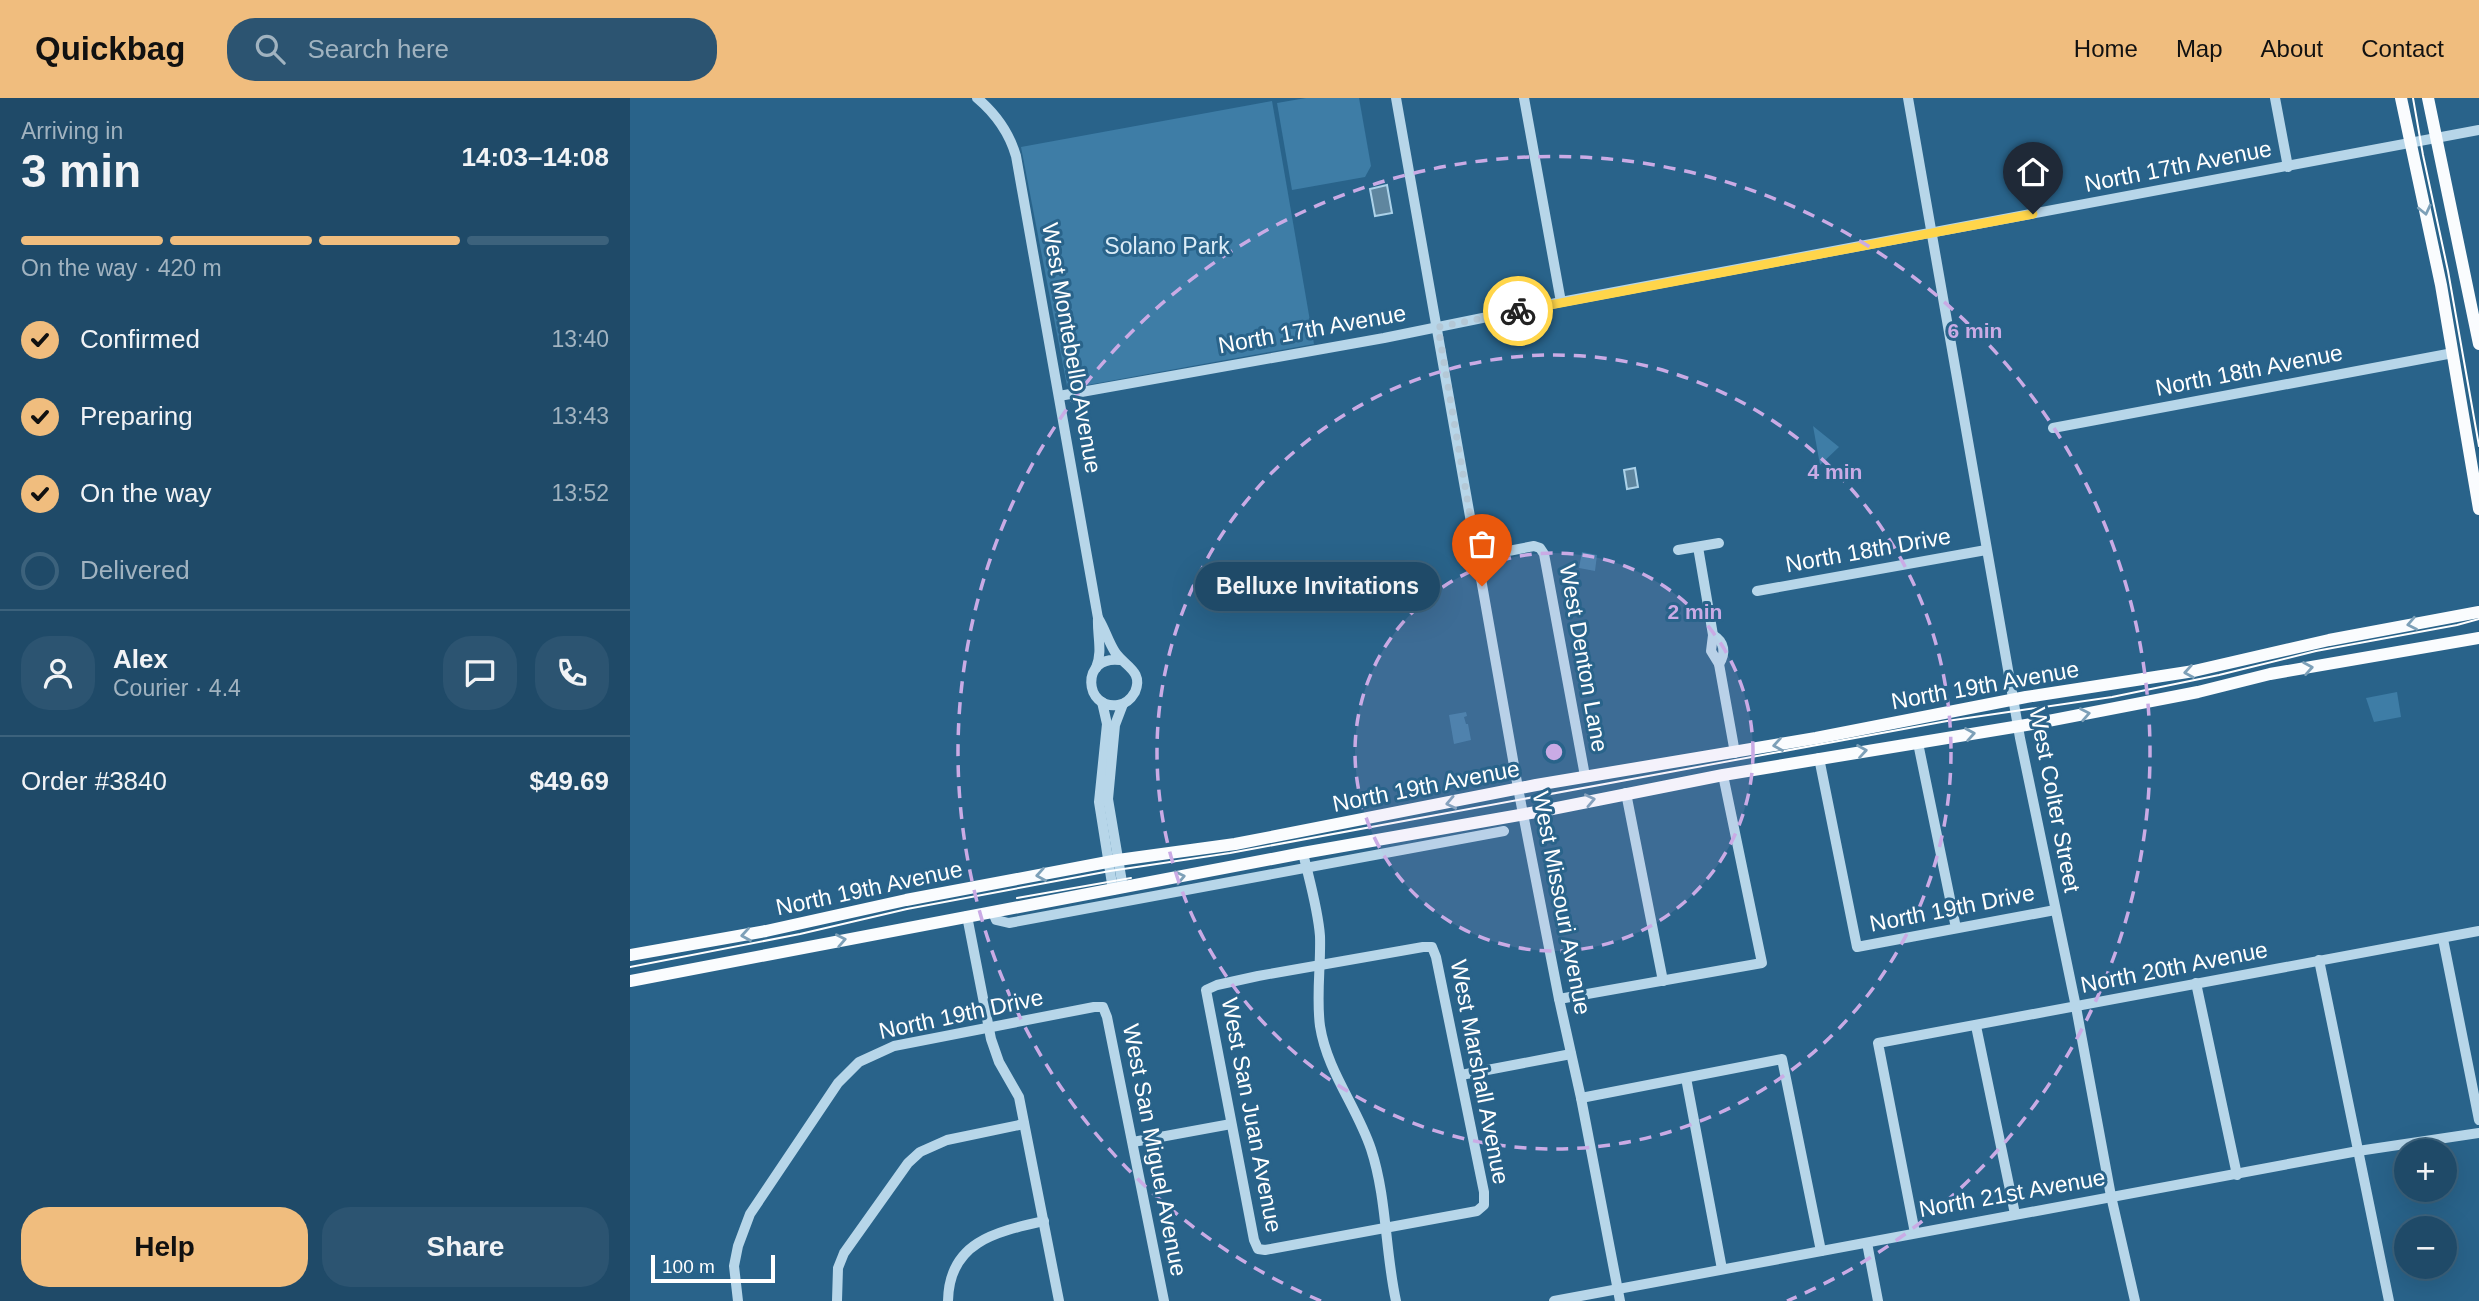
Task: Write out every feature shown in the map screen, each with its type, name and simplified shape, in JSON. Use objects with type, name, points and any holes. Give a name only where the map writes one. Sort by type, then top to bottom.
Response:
[{"type":"main road","points":[[2401,98],[2439,273],[2479,509]]},
{"type":"main road","points":[[2428,98],[2479,344]]},
{"type":"main road","name":"North 19th Avenue","points":[[630,955],[766,931],[900,901],[1113,861],[1287,835],[1518,788],[1735,752],[2013,700],[2194,671],[2329,640],[2479,612]]},
{"type":"main road","name":"North 19th Avenue","points":[[630,981],[1303,853],[1524,815],[1723,775],[2018,726],[2157,700],[2270,674],[2479,638]]},
{"type":"street","name":"West Montebello Avenue","points":[[977,98],[996,117],[1012,141],[1016,156],[1098,618],[1097,633],[1101,654],[1096,668]]},
{"type":"street","name":"West Missouri Avenue","points":[[1396,98],[1518,788],[1619,1295]]},
{"type":"street","points":[[1524,98],[1561,302]]},
{"type":"street","name":"West Colter Street","points":[[1908,98],[2013,700],[2076,1007],[2111,1196],[2135,1301]]},
{"type":"street","points":[[2275,98],[2288,167]]},
{"type":"street","name":"North 17th Avenue","points":[[1059,396],[2479,130]]},
{"type":"street","name":"North 18th Avenue","points":[[2053,428],[2453,353]]},
{"type":"street","points":[[1678,550],[1719,543]]},
{"type":"street","name":"West Denton Lane","points":[[1477,557],[1534,546],[1540,548],[1544,554],[1585,776]]},
{"type":"street","points":[[1698,547],[1713,635],[1720,639],[1724,647],[1719,664],[1735,752]]},
{"type":"street","name":"North 18th Drive","points":[[1757,591],[1986,550]]},
{"type":"street","name":"West Montebello Avenue","points":[[1098,618],[1120,660],[1132,667],[1135,673],[1137,687],[1132,697],[1123,704]]},
{"type":"street","points":[[1120,660],[1107,660],[1096,668],[1091,686],[1096,697],[1102,702],[1116,706],[1123,704]]},
{"type":"street","points":[[1102,702],[1107,724],[1099,802],[1118,889]]},
{"type":"street","points":[[1113,861],[1108,799],[1115,725],[1123,704]]},
{"type":"street","points":[[1918,743],[1956,929]]},
{"type":"street","name":"North 19th Drive","points":[[1819,758],[1857,947],[2055,909]]},
{"type":"street","points":[[1559,999],[1762,963],[1723,775]]},
{"type":"street","points":[[1626,793],[1663,981]]},
{"type":"street","name":"North 19th Avenue","points":[[993,912],[996,920],[1009,923],[1504,831]]},
{"type":"street","points":[[1303,853],[1320,933],[1318,1002],[1324,1044],[1372,1151],[1396,1301]]},
{"type":"street","points":[[967,916],[989,1027],[999,1062],[1019,1097],[1059,1301]]},
{"type":"street","name":"North 20th Avenue","points":[[1915,1233],[1878,1043],[2479,931]]},
{"type":"street","points":[[2443,939],[2479,1120]]},
{"type":"street","name":"West Marshall Avenue","points":[[1319,965],[1423,947],[1432,947],[1436,957],[1484,1192],[1484,1205],[1477,1211],[1386,1228]]},
{"type":"street","points":[[2319,960],[2389,1301]]},
{"type":"street","name":"West San Juan Avenue","points":[[1319,965],[1230,982],[1206,990],[1254,1240],[1258,1249],[1265,1250],[1386,1228]]},
{"type":"street","points":[[2196,983],[2237,1175]]},
{"type":"street","name":"North 19th Drive","points":[[738,1301],[734,1266],[750,1214],[838,1083],[859,1062],[894,1046],[1103,1007]]},
{"type":"street","name":"West San Miguel Avenue","points":[[1103,1007],[1164,1301]]},
{"type":"street","points":[[1976,1026],[2015,1214]]},
{"type":"street","points":[[1461,1075],[1572,1054]]},
{"type":"street","points":[[1581,1098],[1782,1059],[1821,1251]]},
{"type":"street","points":[[1686,1078],[1723,1269]]},
{"type":"street","points":[[837,1301],[838,1268],[844,1253],[908,1163],[933,1145],[1024,1124]]},
{"type":"street","points":[[1133,1142],[1231,1124]]},
{"type":"street","name":"North 21st Avenue","points":[[1554,1301],[1619,1295],[1723,1269],[2358,1151],[2479,1133]]},
{"type":"street","points":[[948,1301],[950,1281],[969,1248],[984,1238],[1006,1230],[1044,1221]]},
{"type":"street","points":[[1867,1243],[1878,1301]]},
{"type":"green space","points":[[1306,98],[1359,98],[1371,166],[1365,177],[1292,190],[1277,103]]},
{"type":"green space","name":"Solano Park","points":[[1272,101],[1314,344],[1071,388],[1067,386],[1021,147]]},
{"type":"green space","points":[[1813,426],[1839,447],[1820,465]]},
{"type":"green space","points":[[1582,552],[1597,555],[1595,571],[1579,568]]},
{"type":"green space","points":[[2397,692],[2401,717],[2374,722],[2366,698]]},
{"type":"green space","points":[[1466,712],[1467,716],[1464,717],[1471,740],[1454,744],[1449,715]]},
{"type":"shaded area","points":[[1387,185],[1392,213],[1375,216],[1370,189]]},
{"type":"shaded area","points":[[1635,468],[1638,487],[1627,489],[1624,470]]},
{"type":"tram line","points":[[2413,98],[2448,271],[2479,446]]},
{"type":"tram line","points":[[630,967],[800,934],[907,909],[1110,871],[1230,853],[1947,721],[2112,697],[2316,651],[2479,619]]},
{"type":"tram line","points":[[1017,898],[1131,878]]},
{"type":"way so far","points":[[1482,586],[1438,327],[1518,311]]},
{"type":"place","name":"Belluxe Invitations","points":[[1482,586]]},
{"type":"route","points":[[1518,311],[2033,214]]}]
